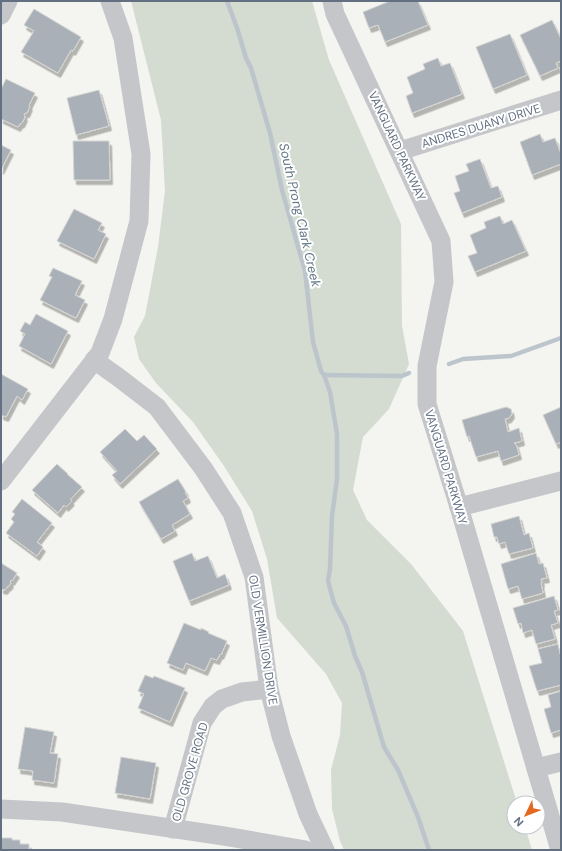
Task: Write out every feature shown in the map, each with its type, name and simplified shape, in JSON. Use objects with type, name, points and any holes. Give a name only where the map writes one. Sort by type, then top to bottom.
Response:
[{"type":"street","points":[[1,15],[8,1]]},
{"type":"street","points":[[1,481],[100,353],[113,319],[139,221],[141,154],[123,38],[110,1]]},
{"type":"street","name":"VANGUARD PARKWAY","points":[[332,1],[335,14],[441,241],[444,282],[427,366],[427,404],[459,507],[560,850]]},
{"type":"street","name":"ANDRES DUANY DRIVE","points":[[400,151],[561,100]]},
{"type":"street","name":"OLD VERMILLION DRIVE","points":[[94,360],[157,407],[204,468],[232,513],[254,577],[269,689],[281,736],[308,814],[325,850]]},
{"type":"street","points":[[459,507],[561,481]]},
{"type":"street","name":"OLD GROVE ROAD","points":[[174,829],[202,723],[213,706],[222,699],[242,692],[269,689]]},
{"type":"street","points":[[536,768],[561,762]]},
{"type":"street","points":[[1,809],[62,812],[224,836],[306,850]]},
{"type":"shaded area","points":[[131,1],[312,1],[329,60],[401,224],[402,326],[409,364],[389,409],[363,437],[353,490],[367,520],[411,564],[463,631],[514,795],[506,795],[506,835],[527,835],[532,850],[344,850],[340,841],[332,809],[331,770],[340,735],[342,703],[326,674],[277,618],[267,559],[252,511],[224,466],[193,422],[156,383],[139,359],[134,337],[145,316],[158,247],[165,191],[161,120]]},
{"type":"building","points":[[390,1],[418,1],[428,25],[385,42],[378,25],[369,28],[363,12]]},
{"type":"building","points":[[34,9],[81,37],[73,51],[71,50],[58,73],[21,52],[34,31],[24,25]]},
{"type":"building","points":[[552,20],[561,39],[561,61],[556,63],[558,68],[540,76],[520,35]]},
{"type":"building","points":[[510,34],[527,75],[493,89],[476,47]]},
{"type":"building","points":[[438,58],[441,66],[450,63],[462,94],[412,113],[406,96],[413,93],[407,77],[425,69],[423,64]]},
{"type":"building","points":[[6,79],[35,93],[27,113],[24,115],[25,117],[22,123],[18,127],[1,119],[1,89]]},
{"type":"building","points":[[99,90],[109,126],[76,135],[67,98]]},
{"type":"building","points":[[540,134],[543,142],[555,138],[561,154],[561,164],[532,175],[520,142]]},
{"type":"building","points":[[73,141],[109,141],[110,180],[74,180]]},
{"type":"building","points":[[1,145],[11,150],[1,170]]},
{"type":"building","points":[[480,159],[491,188],[498,186],[502,197],[462,213],[454,193],[460,191],[455,176],[469,171],[466,164]]},
{"type":"building","points":[[74,209],[102,223],[98,230],[106,234],[94,259],[57,241]]},
{"type":"building","points":[[500,216],[503,224],[512,220],[526,251],[475,272],[468,256],[477,253],[470,235],[486,228],[484,222]]},
{"type":"building","points":[[53,268],[82,281],[75,295],[85,300],[76,318],[40,300],[52,277],[49,276]]},
{"type":"building","points":[[36,314],[68,331],[51,364],[19,346],[25,334],[20,331],[25,322],[30,325]]},
{"type":"building","points":[[1,374],[28,389],[22,400],[17,396],[6,417],[1,415]]},
{"type":"building","points":[[506,407],[511,409],[512,414],[509,418],[505,419],[508,432],[519,428],[522,441],[514,443],[516,444],[519,455],[501,461],[498,451],[476,457],[469,436],[467,437],[462,420]]},
{"type":"building","points":[[561,407],[561,442],[556,444],[543,415]]},
{"type":"building","points":[[125,429],[137,441],[144,435],[157,449],[120,484],[112,475],[117,471],[100,452]]},
{"type":"building","points":[[57,464],[82,487],[70,499],[72,501],[66,507],[64,505],[58,513],[32,490]]},
{"type":"building","points":[[178,479],[186,492],[188,498],[183,501],[190,514],[172,525],[175,531],[161,539],[139,502]]},
{"type":"building","points":[[22,499],[52,523],[37,542],[43,547],[37,556],[6,533],[14,522],[11,519],[15,514],[12,512]]},
{"type":"building","points":[[519,516],[524,535],[529,533],[533,548],[509,554],[505,542],[499,544],[497,537],[494,537],[491,524]]},
{"type":"building","points":[[192,553],[195,561],[208,556],[217,578],[225,574],[229,585],[189,601],[173,561]]},
{"type":"building","points":[[536,553],[539,564],[543,563],[547,578],[541,579],[543,593],[522,599],[518,586],[508,589],[501,564]]},
{"type":"building","points":[[1,563],[17,573],[5,590],[1,589]]},
{"type":"building","points":[[554,596],[558,610],[554,611],[558,623],[551,625],[555,639],[536,644],[532,630],[523,633],[521,623],[518,624],[513,608]]},
{"type":"building","points":[[184,623],[201,630],[201,628],[209,632],[208,633],[227,641],[221,655],[220,654],[217,660],[211,658],[205,671],[186,663],[183,670],[167,663]]},
{"type":"building","points":[[558,644],[560,654],[561,653],[561,685],[537,691],[529,666],[542,663],[538,649]]},
{"type":"building","points":[[145,675],[153,678],[154,676],[185,688],[170,722],[138,708],[144,694],[138,691]]},
{"type":"building","points":[[561,691],[561,730],[551,733],[544,709],[551,707],[548,695]]},
{"type":"building","points":[[25,727],[54,732],[50,753],[58,754],[54,783],[32,780],[33,771],[18,769]]},
{"type":"building","points":[[121,757],[156,763],[150,799],[115,793]]},
{"type":"building","points":[[1,838],[20,840],[20,844],[29,844],[29,850],[1,850]]},
{"type":"waterway","name":"South Prong Clark Creek","points":[[227,1],[246,58],[251,68],[270,133],[282,190],[305,271],[313,342],[321,371],[330,392],[337,434],[337,479],[332,516],[330,569],[328,581],[334,603],[346,626],[355,656],[362,672],[384,747],[398,770],[418,817],[429,850]]},
{"type":"waterway","points":[[449,364],[463,359],[511,356],[561,338]]},
{"type":"waterway","points":[[324,375],[402,376],[409,373]]}]
